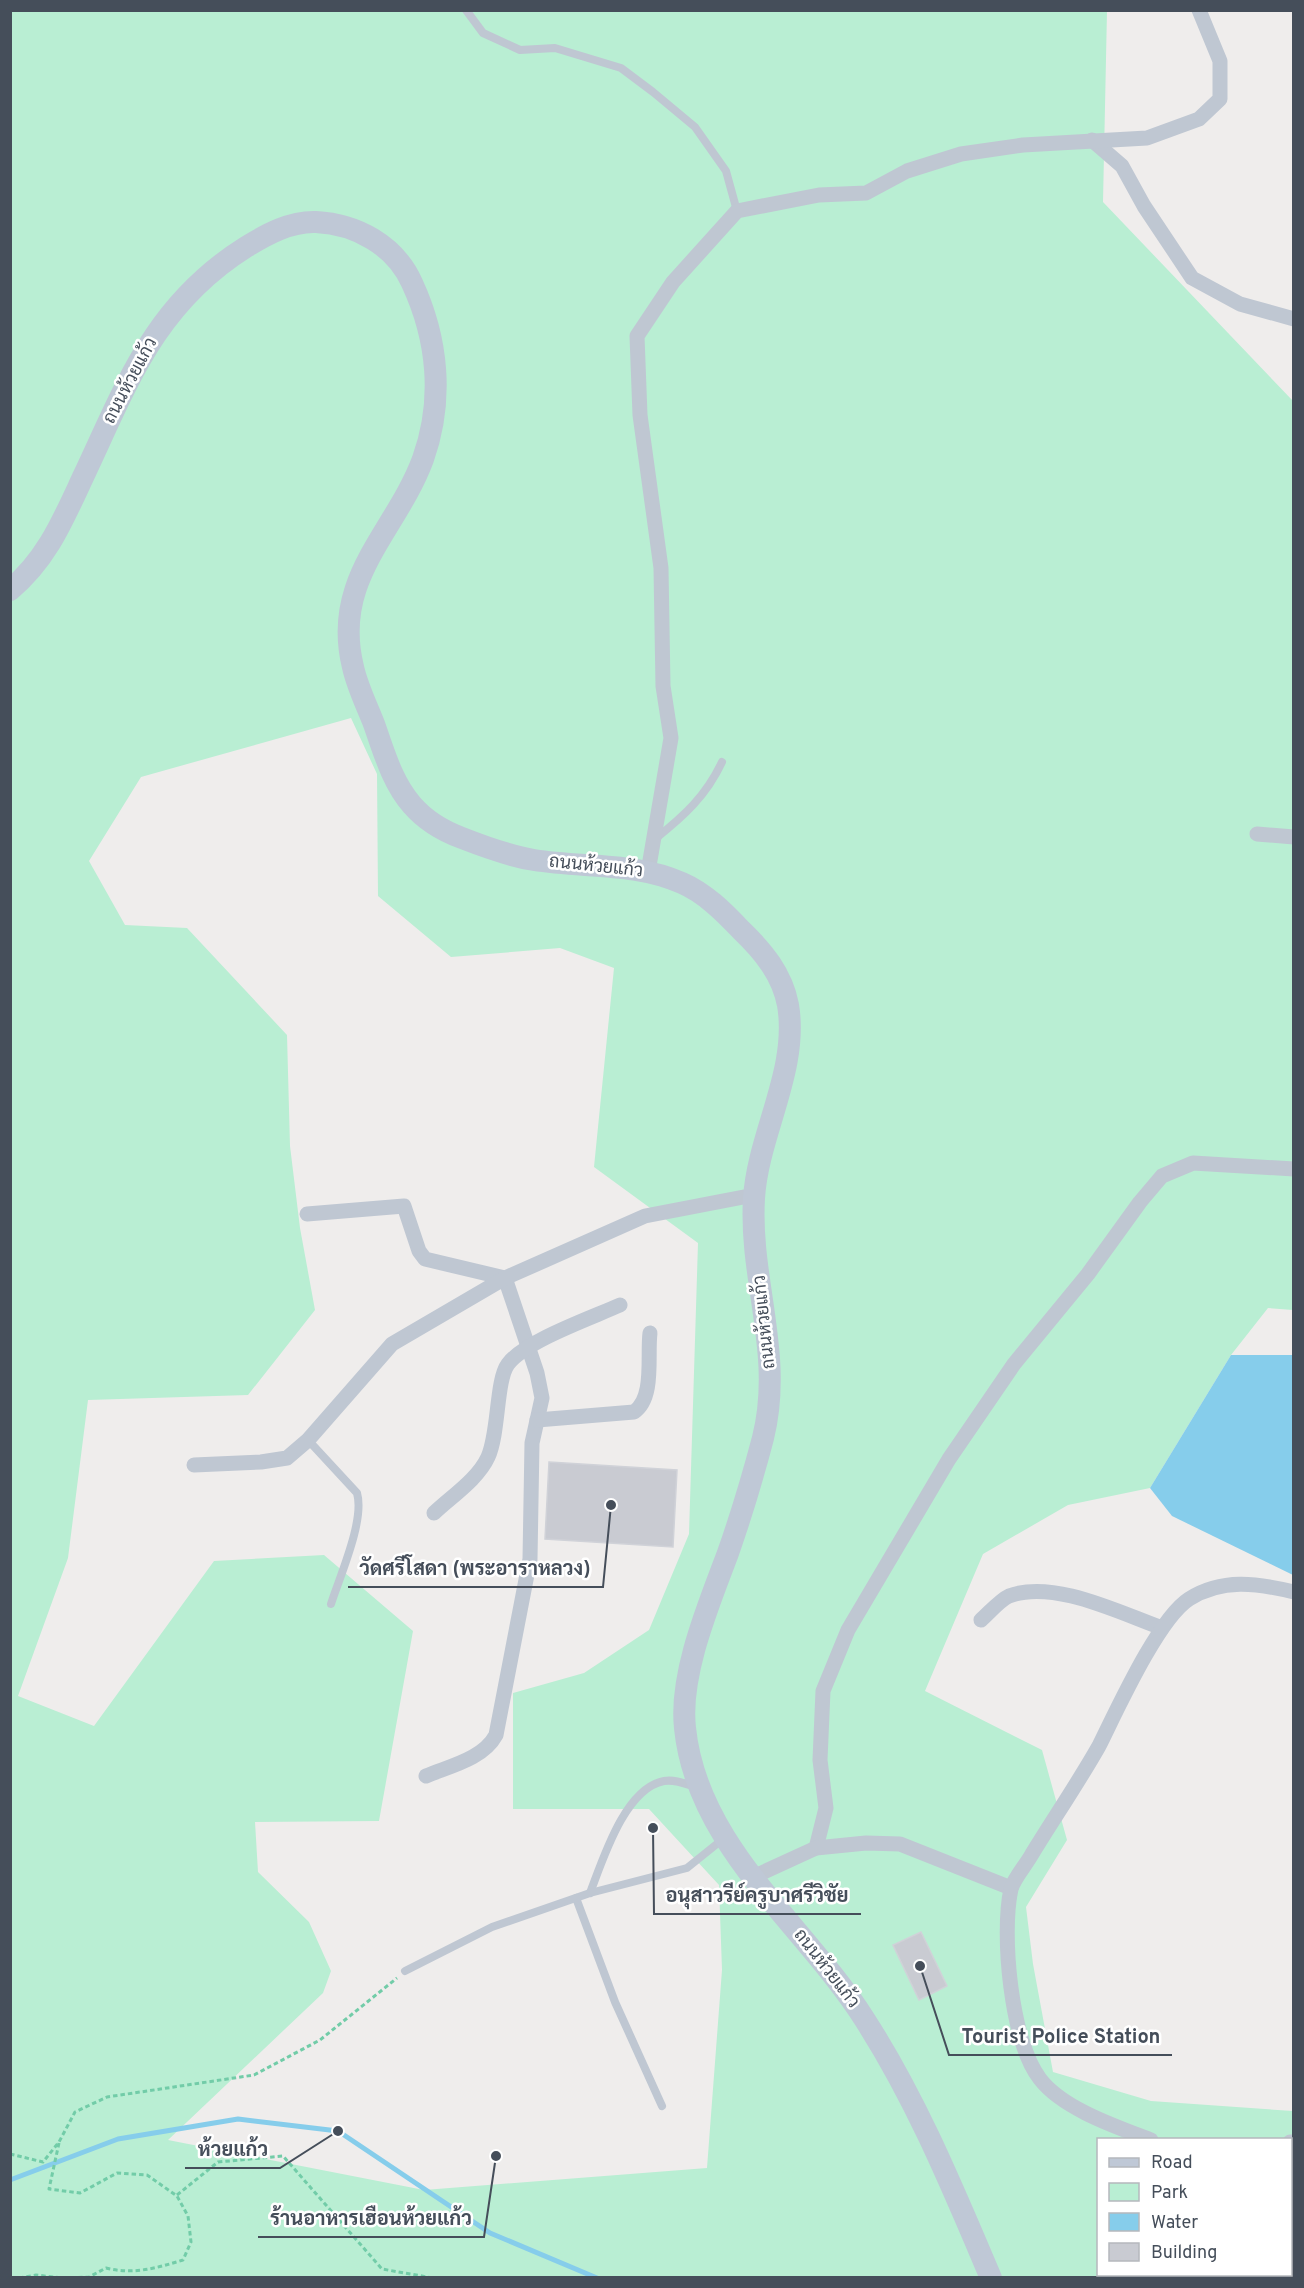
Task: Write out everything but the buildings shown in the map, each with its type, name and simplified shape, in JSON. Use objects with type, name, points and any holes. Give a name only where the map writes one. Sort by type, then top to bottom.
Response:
[{"type":"main road","name":"ถนนห้วยแก้ว","points":[[10,590],[32,572],[53,542],[142,352],[182,299],[215,268],[252,244],[303,221],[337,224],[371,236],[408,272],[427,319],[436,361],[436,414],[421,465],[361,569],[352,602],[349,630],[352,666],[395,782],[416,811],[447,832],[488,849],[527,860],[648,872],[688,885],[719,908],[763,952],[780,980],[789,1010],[787,1058],[754,1195],[756,1244],[770,1347],[771,1385],[765,1431],[730,1546],[708,1603],[694,1654],[684,1726],[701,1788],[724,1838],[863,2017],[930,2134],[991,2277]]},
{"type":"street","points":[[648,872],[671,738],[663,686],[661,568],[640,415],[637,336],[673,282],[737,211],[819,195],[866,194],[907,171],[961,154],[1023,145],[1147,138],[1199,119],[1220,99],[1220,61],[1199,10]]},
{"type":"street","points":[[1092,140],[1122,166],[1144,206],[1192,278],[1240,304],[1293,319]]},
{"type":"street","points":[[1257,834],[1293,837]]},
{"type":"street","points":[[816,1848],[825,1808],[820,1760],[824,1691],[844,1640],[949,1459],[1014,1364],[1088,1274],[1140,1202],[1162,1176],[1193,1163],[1293,1169]]},
{"type":"street","points":[[194,1465],[261,1462],[287,1458],[308,1440],[392,1344],[505,1278],[645,1216],[754,1195]]},
{"type":"street","points":[[307,1214],[404,1206],[420,1254],[425,1259],[505,1278]]},
{"type":"street","points":[[426,1776],[490,1747],[496,1735],[530,1559],[532,1453],[542,1398],[505,1278]]},
{"type":"street","points":[[434,1513],[482,1468],[494,1437],[503,1371],[513,1358],[527,1347],[620,1305]]},
{"type":"street","points":[[537,1420],[634,1412],[639,1409],[646,1393],[650,1332]]},
{"type":"street","points":[[1148,2138],[1104,2122],[1071,2104],[1040,2079],[1018,2031],[1008,1976],[1011,1888],[1093,1756],[1162,1628],[1188,1600],[1223,1583],[1264,1584],[1293,1592]]},
{"type":"street","points":[[981,1620],[1008,1596],[1044,1591],[1065,1594],[1162,1628]]},
{"type":"street","points":[[753,1877],[816,1848],[866,1843],[900,1844],[1011,1888]]},
{"type":"lane","points":[[466,10],[483,33],[520,51],[555,48],[621,68],[695,128],[726,171],[737,211]]},
{"type":"lane","points":[[654,840],[691,810],[710,786],[722,762]]},
{"type":"lane","points":[[308,1440],[357,1493],[359,1500],[357,1516],[331,1604]]},
{"type":"lane","points":[[590,1893],[605,1855],[637,1794],[665,1781],[678,1781],[701,1788]]},
{"type":"lane","points":[[405,1971],[492,1927],[590,1893],[687,1868],[724,1838]]},
{"type":"lane","points":[[576,1898],[615,2002],[662,2106]]},
{"type":"path","points":[[10,2154],[43,2162],[59,2142],[75,2112],[107,2097],[254,2075],[320,2040],[405,1971]]},
{"type":"path","points":[[19,2277],[36,2275],[89,2277],[106,2268],[123,2272],[156,2269],[183,2260],[191,2242],[188,2216],[177,2196],[147,2175],[117,2173],[80,2193],[49,2189],[59,2142]]},
{"type":"path","points":[[177,2196],[218,2162],[283,2156],[382,2269],[433,2277]]},
{"type":"green space","points":[[11,11],[1107,11],[1103,202],[1293,401],[1293,1310],[1268,1308],[1231,1355],[1150,1488],[1068,1505],[983,1554],[925,1691],[1042,1750],[1067,1840],[1026,1907],[1033,1964],[1053,2072],[1151,2101],[1293,2111],[1292,2251],[1292,2138],[1097,2138],[1097,2276],[1247,2276],[1244,2278],[11,2278]],"holes":[[[351,718],[377,774],[378,896],[451,957],[560,948],[614,968],[594,1167],[698,1243],[689,1534],[649,1630],[584,1673],[513,1693],[513,1809],[649,1809],[719,1885],[722,1970],[707,2168],[424,2190],[168,2140],[323,1993],[331,1971],[309,1922],[258,1872],[255,1822],[379,1821],[413,1631],[324,1555],[214,1561],[94,1726],[18,1696],[68,1558],[88,1400],[248,1395],[315,1310],[300,1228],[290,1146],[287,1035],[187,928],[125,925],[89,861],[141,777]]]},
{"type":"water","points":[[1231,1355],[1293,1355],[1293,1575],[1172,1516],[1150,1488]]},
{"type":"waterway","points":[[10,2180],[118,2139],[238,2119],[338,2131],[490,2233],[597,2278]]},
{"type":"place","name":"วัดศรีโสดา (พระอาราหลวง)","points":[[611,1505]]},
{"type":"place","name":"อนุสาวรีย์ครูบาศรีวิชัย","points":[[653,1828]]},
{"type":"place","name":"Tourist Police Station","points":[[920,1966]]},
{"type":"place","name":"ห้วยแก้ว","points":[[338,2131]]},
{"type":"place","name":"ร้านอาหารเฮือนห้วยแก้ว","points":[[496,2156]]}]
